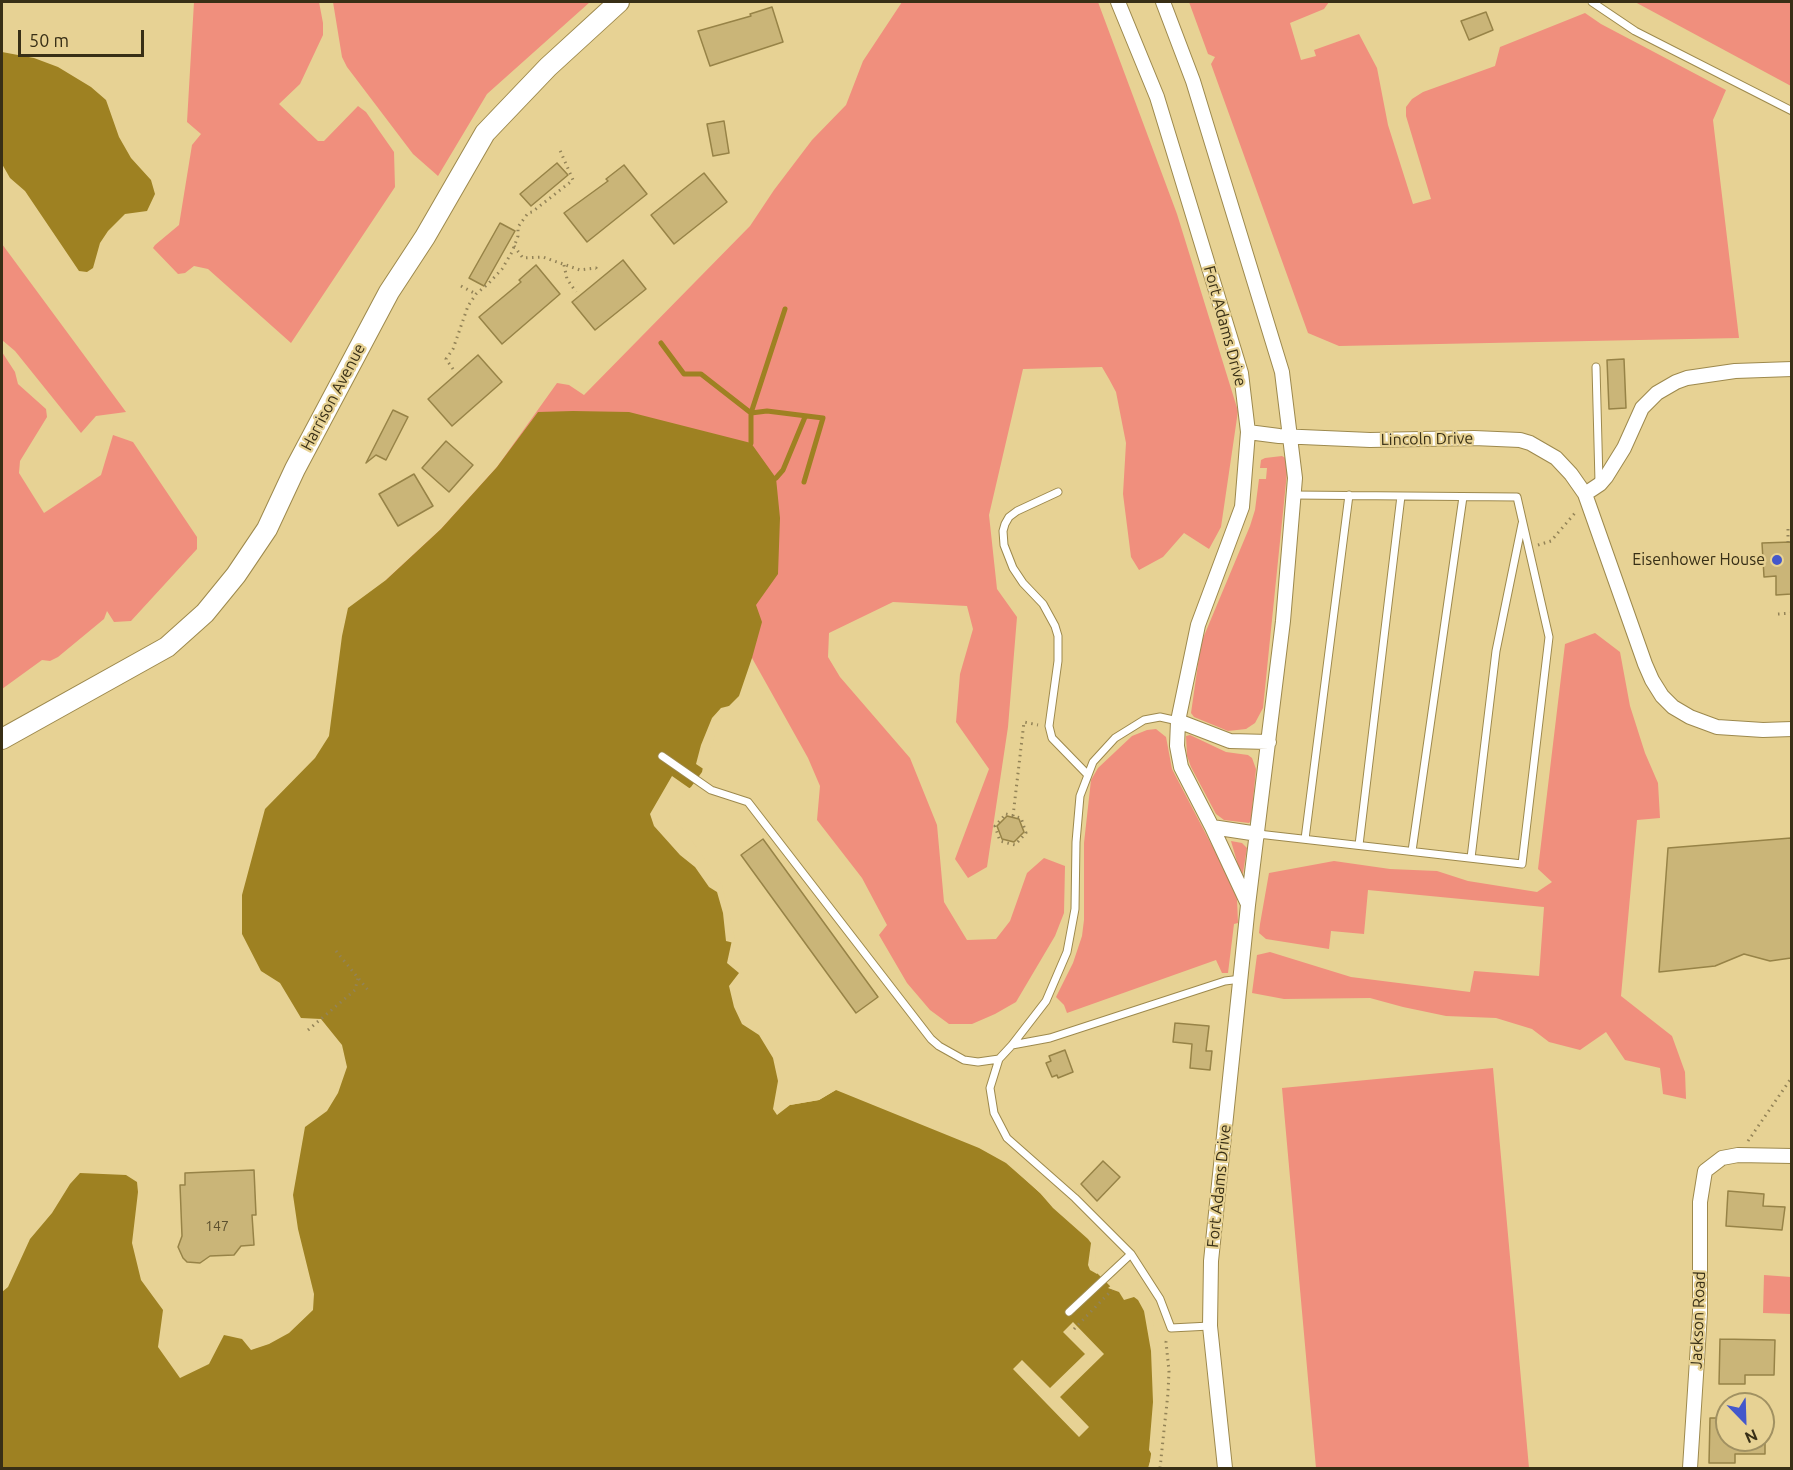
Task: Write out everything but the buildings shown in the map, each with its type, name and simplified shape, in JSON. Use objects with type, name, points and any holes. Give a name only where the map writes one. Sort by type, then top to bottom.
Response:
[{"type":"main road","name":"Harrison Avenue","points":[[2,739],[167,647],[205,614],[236,575],[267,529],[320,421],[389,292],[425,237],[485,133],[548,67],[619,2]]},
{"type":"street","name":"Fort Adams Drive","points":[[1118,2],[1157,97],[1241,373],[1248,432],[1242,507],[1198,625],[1178,721],[1177,747],[1181,767],[1248,905]]},
{"type":"street","name":"Fort Adams Drive","points":[[1163,2],[1193,81],[1282,372],[1295,478],[1283,621],[1248,905],[1211,1260],[1209,1326],[1225,1468]]},
{"type":"street","points":[[1587,500],[1624,448],[1642,408],[1657,393],[1676,381],[1687,378],[1735,371],[1791,369]]},
{"type":"street","name":"Lincoln Drive","points":[[1248,432],[1370,440],[1474,438],[1520,440],[1530,443],[1556,459],[1571,474],[1587,500],[1645,664],[1662,696],[1690,717],[1716,727],[1791,729]]},
{"type":"street","points":[[1178,721],[1230,741],[1269,742]]},
{"type":"street","points":[[1212,827],[1258,834]]},
{"type":"street","points":[[1738,1155],[1791,1156]]},
{"type":"street","name":"Jackson Road","points":[[1690,1468],[1700,1312],[1700,1202],[1705,1171],[1722,1158],[1738,1155]]},
{"type":"lane","points":[[1592,2],[1635,31],[1791,111]]},
{"type":"lane","points":[[1596,367],[1600,484]]},
{"type":"lane","points":[[1058,492],[1017,511],[1005,524],[1004,545],[1013,568],[1052,618],[1058,636],[1057,671],[1049,726],[1052,738],[1087,774]]},
{"type":"lane","points":[[1258,834],[1522,864],[1549,637],[1517,497],[1293,495]]},
{"type":"lane","points":[[1305,839],[1348,495]]},
{"type":"lane","points":[[1359,845],[1401,496]]},
{"type":"lane","points":[[1412,851],[1463,496]]},
{"type":"lane","points":[[1471,858],[1496,651],[1522,522]]},
{"type":"lane","points":[[1178,721],[1160,717],[1144,720],[1108,745],[1093,762],[1087,774],[1078,809],[1075,909],[1067,952],[1046,1001],[999,1059],[990,1088],[994,1113],[1007,1138],[1075,1198],[1131,1254],[1160,1299],[1172,1328],[1209,1326]]},
{"type":"lane","points":[[662,756],[711,790],[748,802],[931,1039],[964,1060],[978,1062],[999,1059]]},
{"type":"lane","points":[[1012,1045],[1050,1038],[1225,981],[1241,979]]},
{"type":"lane","points":[[1069,1312],[1131,1254]]},
{"type":"path","points":[[453,369],[446,359],[453,349],[468,306],[476,294],[502,269],[518,236],[518,227],[528,213],[573,180],[559,148]]},
{"type":"path","points":[[514,246],[521,257],[543,257],[580,270],[596,268],[599,272]]},
{"type":"path","points":[[564,265],[567,279],[576,292]]},
{"type":"path","points":[[461,286],[476,294]]},
{"type":"path","points":[[1528,547],[1551,541],[1587,500]]},
{"type":"path","points":[[1788,530],[1788,542]]},
{"type":"path","points":[[1778,614],[1791,613]]},
{"type":"path","points":[[1013,816],[1024,722],[1049,726]]},
{"type":"path","points":[[1006,814],[1013,816],[1021,818],[1026,833],[1015,845],[1000,842],[995,826],[1006,814]]},
{"type":"path","points":[[336,951],[368,990]]},
{"type":"path","points":[[308,1030],[355,990],[358,978]]},
{"type":"path","points":[[1738,1155],[1791,1077]]},
{"type":"path","points":[[1074,1329],[1116,1286]]},
{"type":"path","points":[[1160,1468],[1168,1393],[1169,1371],[1166,1342],[1172,1328]]},
{"type":"shaded area","points":[[194,2],[319,2],[323,35],[300,84],[279,104],[318,141],[324,141],[358,106],[366,112],[394,152],[395,187],[291,343],[208,269],[194,266],[185,273],[178,274],[153,248],[179,225],[192,145],[201,134],[187,122]]},
{"type":"shaded area","points":[[333,2],[590,2],[487,94],[438,176],[413,154],[347,67],[342,57]]},
{"type":"shaded area","points":[[902,2],[1098,2],[1177,214],[1238,411],[1221,527],[1209,549],[1184,533],[1163,557],[1139,570],[1131,557],[1123,494],[1126,443],[1116,392],[1109,379],[1102,367],[1023,369],[989,515],[997,589],[1017,617],[1008,727],[987,867],[968,878],[955,859],[989,769],[956,722],[960,674],[973,629],[967,606],[893,602],[829,633],[828,657],[840,677],[910,758],[937,825],[944,902],[967,940],[996,939],[1010,921],[1027,873],[1044,858],[1065,866],[1064,913],[1055,936],[1016,1002],[972,1024],[949,1024],[930,1010],[907,983],[879,935],[887,925],[862,878],[817,820],[820,786],[808,758],[752,658],[386,580],[441,529],[497,467],[557,383],[569,385],[584,395],[750,226],[812,140],[846,105],[863,61]]},
{"type":"shaded area","points":[[1189,2],[1329,2],[1324,9],[1290,23],[1301,60],[1316,56],[1314,50],[1359,34],[1377,68],[1388,125],[1413,204],[1431,199],[1406,116],[1406,107],[1412,99],[1423,92],[1495,66],[1500,47],[1585,13],[1601,24],[1726,90],[1713,120],[1739,338],[1339,346],[1308,333],[1211,64],[1215,57],[1208,54]]},
{"type":"shaded area","points":[[1635,2],[1791,2],[1791,86]]},
{"type":"shaded area","points":[[2,52],[34,58],[58,67],[91,87],[106,100],[119,137],[131,158],[151,180],[155,194],[147,211],[125,214],[108,231],[100,243],[93,268],[87,272],[79,271],[25,191],[10,178],[2,164]]},
{"type":"shaded area","points":[[2,244],[126,412],[96,416],[81,433],[15,351],[2,340]]},
{"type":"shaded area","points":[[2,352],[15,372],[18,384],[46,409],[47,417],[20,461],[19,473],[44,513],[101,475],[113,435],[133,442],[197,537],[197,549],[131,621],[114,622],[107,611],[104,619],[58,657],[50,661],[42,660],[2,689]]},
{"type":"shaded area","points":[[538,412],[629,412],[751,443],[776,478],[780,518],[778,574],[756,605],[762,622],[752,658],[739,696],[720,715],[707,748],[702,772],[691,787],[670,802],[666,817],[719,886],[732,940],[727,963],[739,973],[729,986],[734,1007],[742,1024],[759,1035],[773,1058],[778,1081],[773,1109],[777,1115],[790,1105],[819,1100],[836,1090],[979,1148],[1006,1163],[1063,1213],[1093,1242],[1096,1272],[1111,1287],[1128,1295],[1139,1296],[1148,1314],[1157,1356],[1155,1427],[1149,1468],[2,1468],[2,1292],[8,1287],[30,1239],[52,1213],[70,1184],[80,1173],[126,1175],[137,1182],[138,1192],[132,1243],[141,1280],[163,1310],[158,1347],[180,1378],[209,1364],[224,1335],[242,1339],[251,1350],[269,1344],[289,1333],[313,1310],[314,1294],[298,1229],[293,1195],[305,1127],[327,1111],[338,1093],[347,1067],[342,1045],[321,1019],[301,1018],[280,983],[261,971],[242,934],[242,895],[265,809],[315,758],[329,736],[342,636],[348,608],[386,580],[441,529],[497,467]]},
{"type":"shaded area","points":[[1282,456],[1287,459],[1288,463],[1263,708],[1255,723],[1246,729],[1228,731],[1194,717],[1191,713],[1201,643],[1250,526],[1255,510],[1259,479],[1266,479],[1267,468],[1260,468],[1261,460]]},
{"type":"shaded area","points":[[1595,633],[1620,652],[1630,706],[1645,753],[1658,783],[1660,818],[1637,820],[1621,996],[1672,1036],[1685,1072],[1686,1099],[1663,1094],[1660,1068],[1625,1060],[1606,1032],[1580,1050],[1549,1042],[1532,1029],[1496,1018],[1446,1016],[1370,998],[1284,999],[1252,993],[1257,955],[1270,952],[1351,977],[1470,992],[1474,971],[1539,976],[1544,907],[1368,890],[1364,934],[1331,931],[1329,949],[1266,939],[1259,933],[1260,924],[1269,873],[1334,861],[1390,869],[1437,871],[1468,881],[1537,892],[1552,882],[1538,869],[1565,644]]},
{"type":"shaded area","points":[[1156,729],[1166,737],[1172,769],[1232,884],[1237,899],[1238,923],[1234,924],[1228,973],[1222,973],[1216,960],[1067,1013],[1064,1005],[1056,997],[1073,963],[1082,936],[1084,843],[1091,780],[1098,768],[1132,736]]},
{"type":"shaded area","points":[[1190,735],[1226,752],[1248,755],[1252,758],[1256,769],[1249,823],[1224,820],[1216,814],[1187,756],[1186,736]]},
{"type":"shaded area","points":[[1231,841],[1242,843],[1247,848],[1242,879]]},
{"type":"shaded area","points":[[1493,1068],[1529,1468],[1316,1468],[1282,1088]]},
{"type":"shaded area","points":[[1764,1275],[1791,1277],[1791,1314],[1763,1313]]},
{"type":"pier","points":[[729,706],[730,708],[722,716],[705,770],[696,764],[701,745],[712,718],[721,708]]},
{"type":"pier","points":[[672,776],[692,790],[673,804],[669,816],[687,833],[722,885],[734,943],[726,941],[723,913],[717,892],[709,887],[695,867],[680,855],[654,826],[650,814]]},
{"type":"pier","points":[[835,1087],[839,1088],[819,1100],[790,1105],[793,1102],[818,1097]]},
{"type":"pier","points":[[1001,1157],[1065,1210],[1095,1240],[1096,1263],[1099,1271],[1097,1274],[1090,1270],[1088,1265],[1091,1243],[1088,1239]]},
{"type":"pier","points":[[1123,1283],[1129,1292],[1141,1294],[1151,1312],[1160,1356],[1158,1427],[1153,1468],[1148,1468],[1152,1455],[1149,1450],[1153,1402],[1151,1351],[1144,1311],[1138,1300],[1134,1297],[1124,1300],[1119,1292],[1108,1288],[1113,1284]]},
{"type":"pier","points":[[1073,1322],[1104,1354],[1060,1397],[1089,1427],[1079,1437],[1013,1369],[1022,1360],[1050,1388],[1085,1354],[1063,1332]]},
{"type":"waterway","points":[[751,443],[751,413],[785,309]]},
{"type":"waterway","points":[[661,343],[684,374],[701,374],[751,413],[767,411],[823,418],[804,482]]},
{"type":"waterway","points":[[776,478],[783,470],[805,417]]},
{"type":"place","name":"Eisenhower House","points":[[1777,560]]}]
